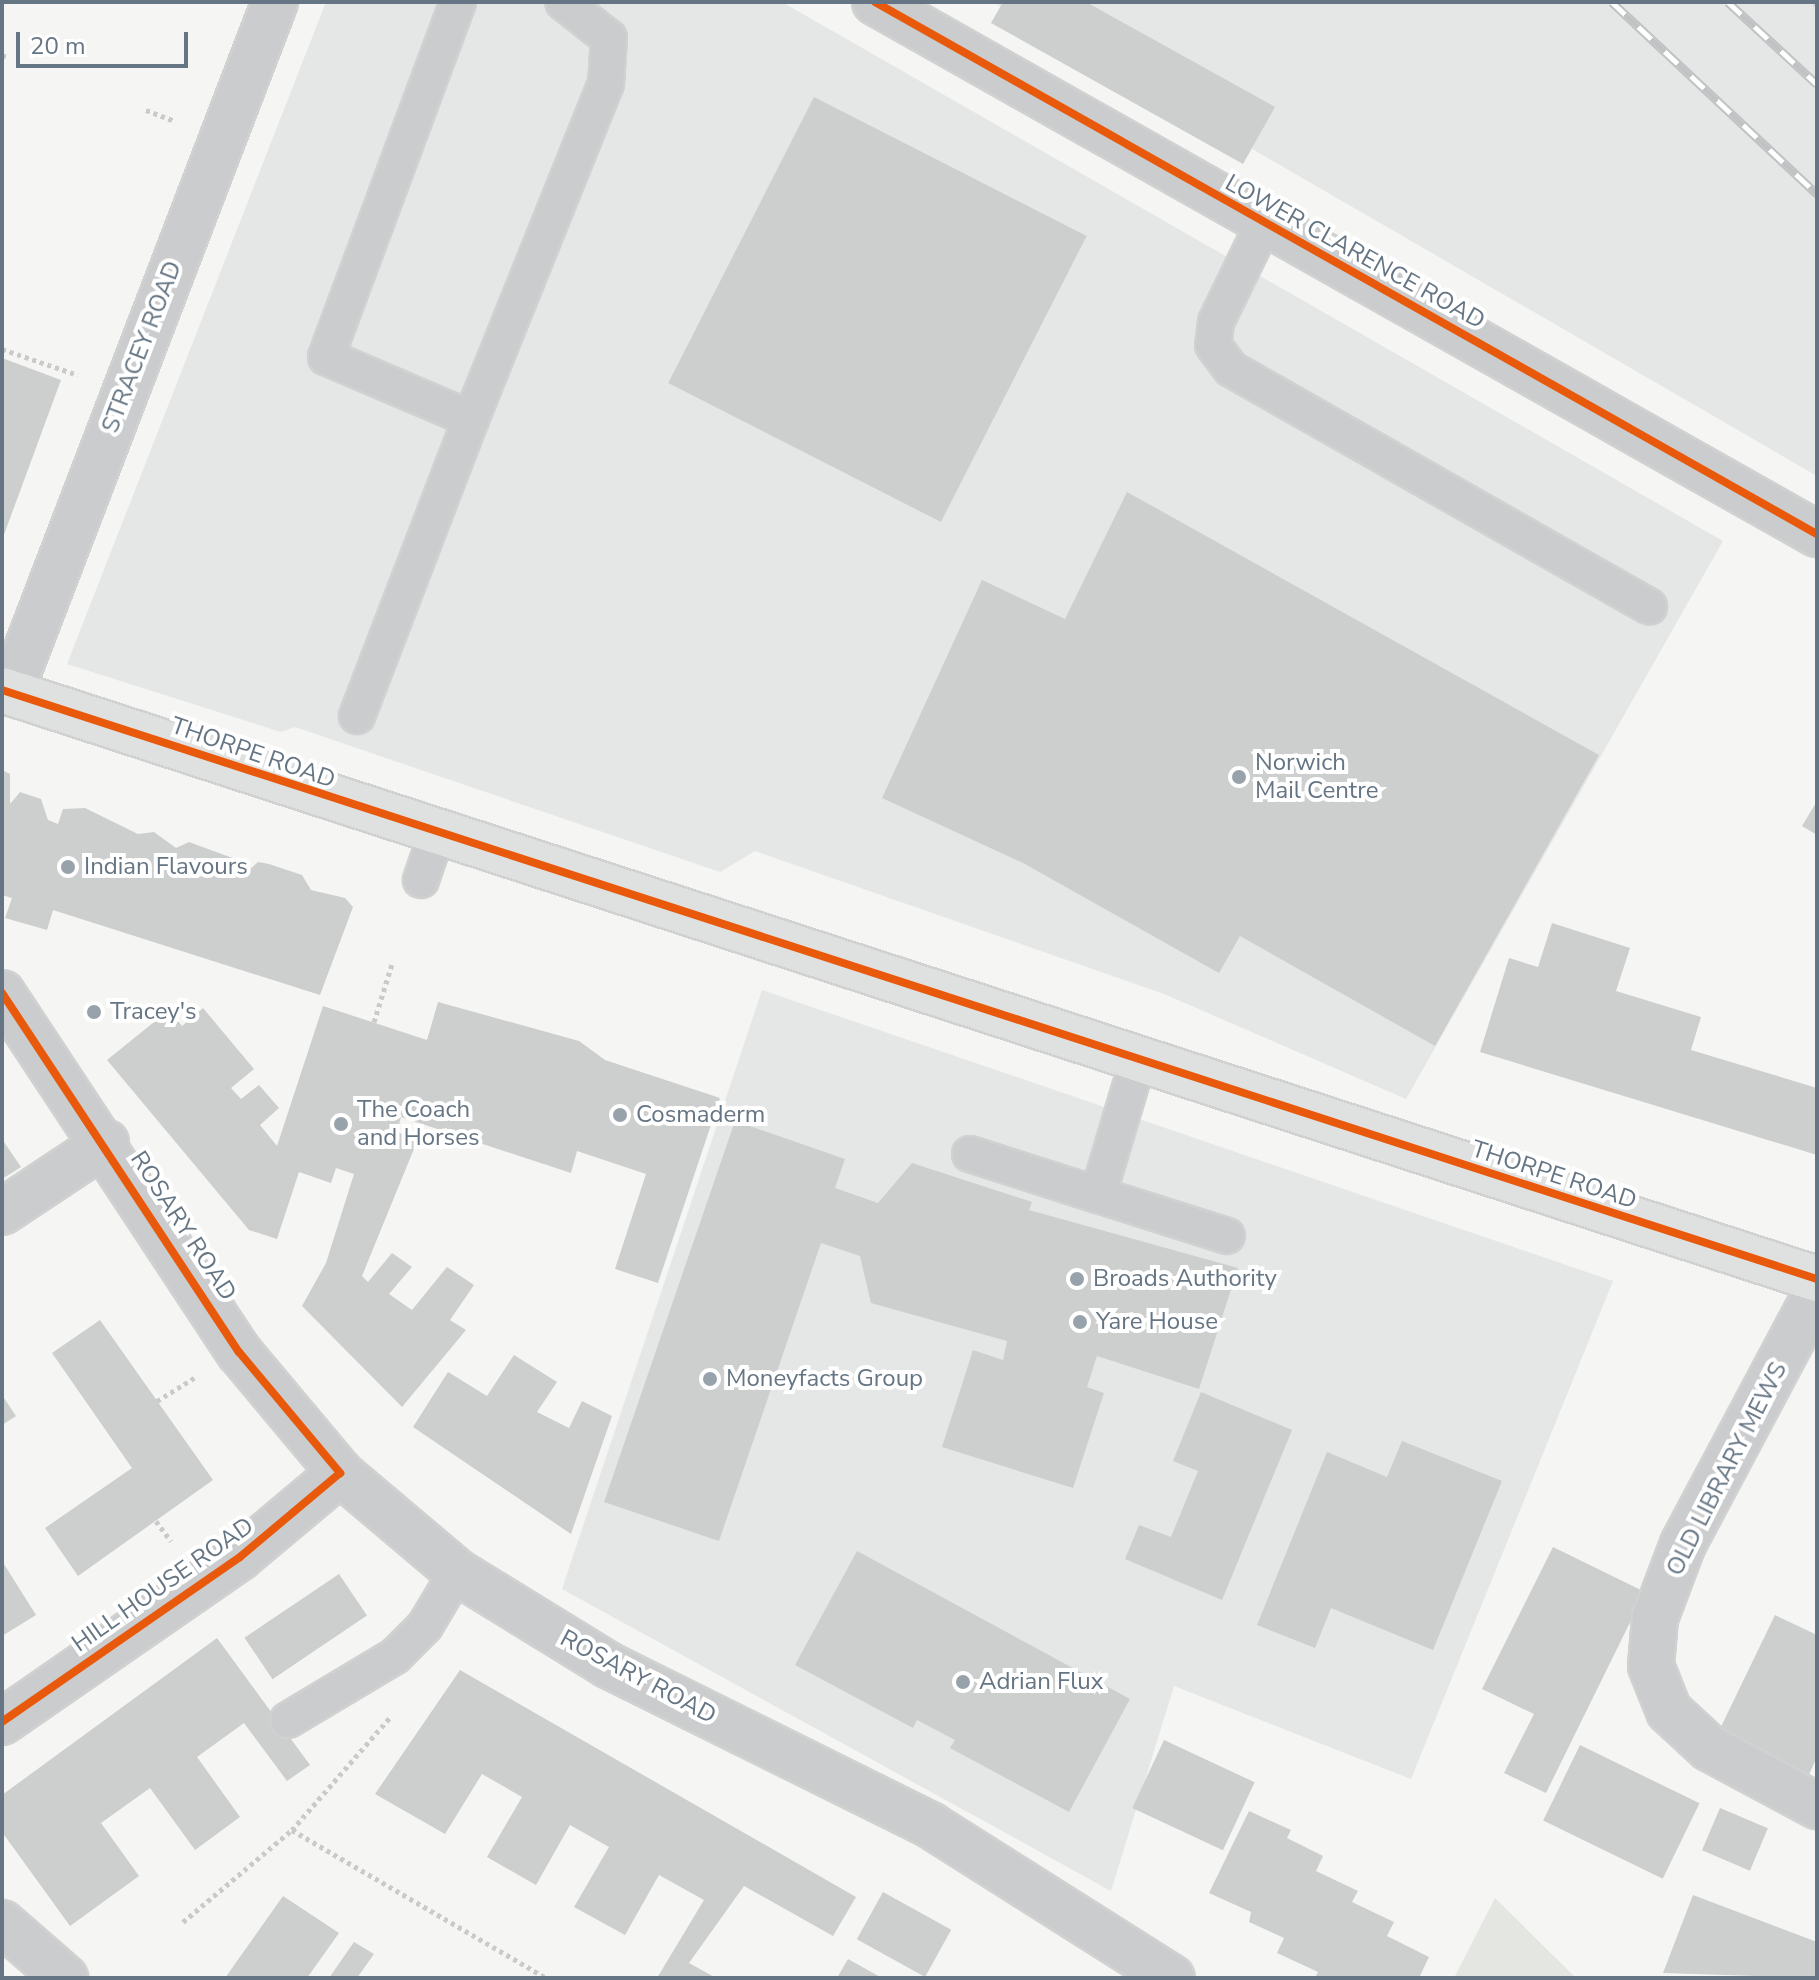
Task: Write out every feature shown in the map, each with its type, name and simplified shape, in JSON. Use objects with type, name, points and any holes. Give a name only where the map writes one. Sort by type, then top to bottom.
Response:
[{"type":"main road","name":"THORPE ROAD","points":[[6,692],[436,836],[1137,1064],[1817,1279]]},
{"type":"street","name":"STRACEY ROAD","points":[[6,692],[275,2]]},
{"type":"street","name":"LOWER CLARENCE ROAD","points":[[875,2],[1817,534]]},
{"type":"street","name":"ROSARY ROAD","points":[[2,993],[106,1143],[239,1352],[340,1473],[457,1572],[608,1665],[930,1825],[1172,1978]]},
{"type":"street","points":[[2,1212],[106,1143]]},
{"type":"street","name":"OLD LIBRARY MEWS","points":[[1817,1292],[1683,1544],[1655,1618],[1651,1666],[1669,1711],[1709,1748],[1817,1806]]},
{"type":"street","name":"HILL HOUSE ROAD","points":[[2,1722],[240,1557],[340,1473]]},
{"type":"street","points":[[2,1923],[65,1978]]},
{"type":"lane","points":[[458,2],[326,357],[471,419]]},
{"type":"lane","points":[[357,716],[471,419],[606,84],[609,38],[573,4]]},
{"type":"lane","points":[[1264,223],[1216,322],[1213,345],[1231,369],[1649,606]]},
{"type":"lane","points":[[421,880],[436,836]]},
{"type":"lane","points":[[1098,1195],[1137,1064]]},
{"type":"lane","points":[[970,1154],[1227,1236]]},
{"type":"lane","points":[[288,1720],[395,1656],[425,1626],[457,1572]]},
{"type":"path","points":[[2,349],[125,392]]},
{"type":"path","points":[[374,1022],[392,964]]},
{"type":"path","points":[[157,1401],[192,1379]]},
{"type":"path","points":[[183,1922],[292,1830],[395,1711]]},
{"type":"path","points":[[292,1830],[546,1978]]},
{"type":"shaded area","points":[[326,2],[782,2],[1723,541],[1406,1099],[1164,994],[755,851],[720,872],[295,727],[281,732],[67,664]]},
{"type":"shaded area","points":[[993,2],[1817,2],[1817,476],[1235,139]]},
{"type":"shaded area","points":[[762,990],[1613,1281],[1411,1779],[1174,1686],[1111,1891],[562,1589]]},
{"type":"shaded area","points":[[1495,1898],[1576,1978],[1454,1978]]},
{"type":"building","points":[[1003,2],[1086,2],[1275,107],[1243,164],[991,23]]},
{"type":"building","points":[[814,97],[1087,236],[941,522],[668,383]]},
{"type":"building","points":[[2,358],[61,380],[2,540]]},
{"type":"building","name":"Norwich Mail Centre","points":[[1127,492],[1599,755],[1435,1046],[1240,936],[1219,973],[1023,863],[882,798],[982,580],[1065,619]]},
{"type":"building","points":[[2,770],[10,774],[10,804],[20,792],[41,799],[48,820],[58,824],[63,809],[85,808],[138,834],[154,832],[176,848],[189,842],[238,860],[247,872],[258,862],[269,864],[302,875],[311,890],[345,898],[353,907],[320,995],[53,910],[47,930],[5,918],[12,898],[2,895]]},
{"type":"building","points":[[1817,801],[1817,835],[1802,826]]},
{"type":"building","points":[[1552,923],[1630,948],[1616,991],[1701,1017],[1691,1050],[1817,1088],[1817,1155],[1480,1052],[1509,958],[1538,967]]},
{"type":"building","points":[[438,1002],[579,1041],[605,1060],[720,1098],[658,1283],[615,1269],[646,1174],[577,1151],[571,1173],[401,1117],[397,1132],[418,1139],[362,1276],[368,1282],[392,1253],[412,1267],[389,1294],[412,1310],[447,1267],[474,1285],[450,1320],[466,1330],[402,1407],[302,1306],[326,1263],[354,1174],[336,1168],[331,1183],[299,1172],[277,1239],[249,1230],[107,1060],[169,1010],[182,1026],[203,1008],[254,1069],[231,1088],[241,1099],[259,1085],[279,1108],[260,1125],[277,1146],[323,1006],[427,1040]]},
{"type":"building","points":[[735,1121],[845,1159],[835,1188],[878,1203],[912,1163],[1032,1202],[1029,1210],[1238,1268],[1199,1389],[1097,1356],[1087,1387],[1104,1393],[1073,1488],[942,1447],[973,1350],[1003,1360],[1007,1341],[871,1303],[860,1256],[821,1243],[719,1541],[604,1502]]},
{"type":"building","points":[[2,1139],[21,1167],[2,1179]]},
{"type":"building","points":[[100,1320],[213,1480],[78,1576],[45,1528],[132,1468],[52,1353]]},
{"type":"building","points":[[514,1355],[557,1382],[537,1412],[569,1428],[582,1401],[612,1416],[571,1534],[413,1427],[448,1372],[487,1396]]},
{"type":"building","points":[[1201,1392],[1292,1430],[1222,1600],[1125,1559],[1139,1525],[1171,1537],[1198,1471],[1173,1461]]},
{"type":"building","points":[[2,1395],[16,1416],[2,1425]]},
{"type":"building","points":[[1402,1441],[1502,1481],[1433,1650],[1331,1608],[1315,1648],[1257,1625],[1327,1452],[1387,1477]]},
{"type":"building","points":[[1553,1547],[1645,1592],[1546,1793],[1504,1773],[1534,1714],[1482,1689]]},
{"type":"building","name":"Adrian Flux","points":[[857,1551],[1130,1699],[1069,1812],[950,1748],[955,1740],[917,1720],[913,1728],[795,1665]]},
{"type":"building","points":[[2,1561],[36,1615],[2,1636]]},
{"type":"building","points":[[339,1574],[367,1615],[272,1679],[244,1638]]},
{"type":"building","points":[[1775,1615],[1817,1635],[1817,1757],[1807,1779],[1717,1735]]},
{"type":"building","points":[[217,1638],[310,1765],[287,1781],[244,1723],[197,1757],[240,1817],[195,1850],[150,1788],[101,1823],[139,1876],[70,1926],[2,1832],[2,1795]]},
{"type":"building","points":[[460,1670],[856,1897],[833,1936],[744,1886],[689,1963],[716,1978],[657,1978],[704,1900],[659,1875],[625,1935],[574,1907],[609,1847],[570,1825],[536,1885],[487,1857],[522,1797],[482,1774],[445,1834],[375,1794]]},
{"type":"building","points":[[1164,1740],[1255,1782],[1223,1850],[1132,1808]]},
{"type":"building","points":[[1580,1745],[1700,1803],[1663,1879],[1543,1820]]},
{"type":"building","points":[[1720,1808],[1768,1828],[1750,1871],[1702,1850]]},
{"type":"building","points":[[1249,1811],[1291,1830],[1287,1838],[1323,1856],[1316,1871],[1358,1891],[1352,1902],[1394,1922],[1387,1936],[1429,1957],[1419,1978],[1315,1978],[1318,1972],[1277,1953],[1284,1938],[1249,1922],[1251,1912],[1209,1893]]},
{"type":"building","points":[[883,1892],[951,1930],[925,1977],[857,1939]]},
{"type":"building","points":[[1693,1895],[1817,1942],[1817,1978],[1663,1973]]},
{"type":"building","points":[[283,1896],[339,1933],[307,1978],[225,1978]]},
{"type":"building","points":[[354,1942],[374,1954],[357,1978],[329,1978]]},
{"type":"building","points":[[848,1959],[882,1978],[837,1978]]},
{"type":"railway","points":[[1612,2],[1817,194]]},
{"type":"railway","points":[[1728,2],[1817,84]]},
{"type":"cycle path","points":[[875,2],[1817,534]]},
{"type":"cycle path","points":[[2,690],[1817,1279]]},
{"type":"cycle path","points":[[2,993],[239,1352],[340,1473],[240,1557],[2,1722]]},
{"type":"place","name":"Norwich Mail Centre","points":[[1239,777]]},
{"type":"place","name":"Indian Flavours","points":[[68,867]]},
{"type":"place","name":"Tracey's","points":[[94,1012]]},
{"type":"place","name":"Cosmaderm","points":[[620,1115]]},
{"type":"place","name":"The Coach and Horses","points":[[341,1124]]},
{"type":"place","name":"Broads Authority","points":[[1077,1279]]},
{"type":"place","name":"Yare House","points":[[1080,1322]]},
{"type":"place","name":"Moneyfacts Group","points":[[710,1379]]},
{"type":"place","name":"Adrian Flux","points":[[963,1682]]}]
